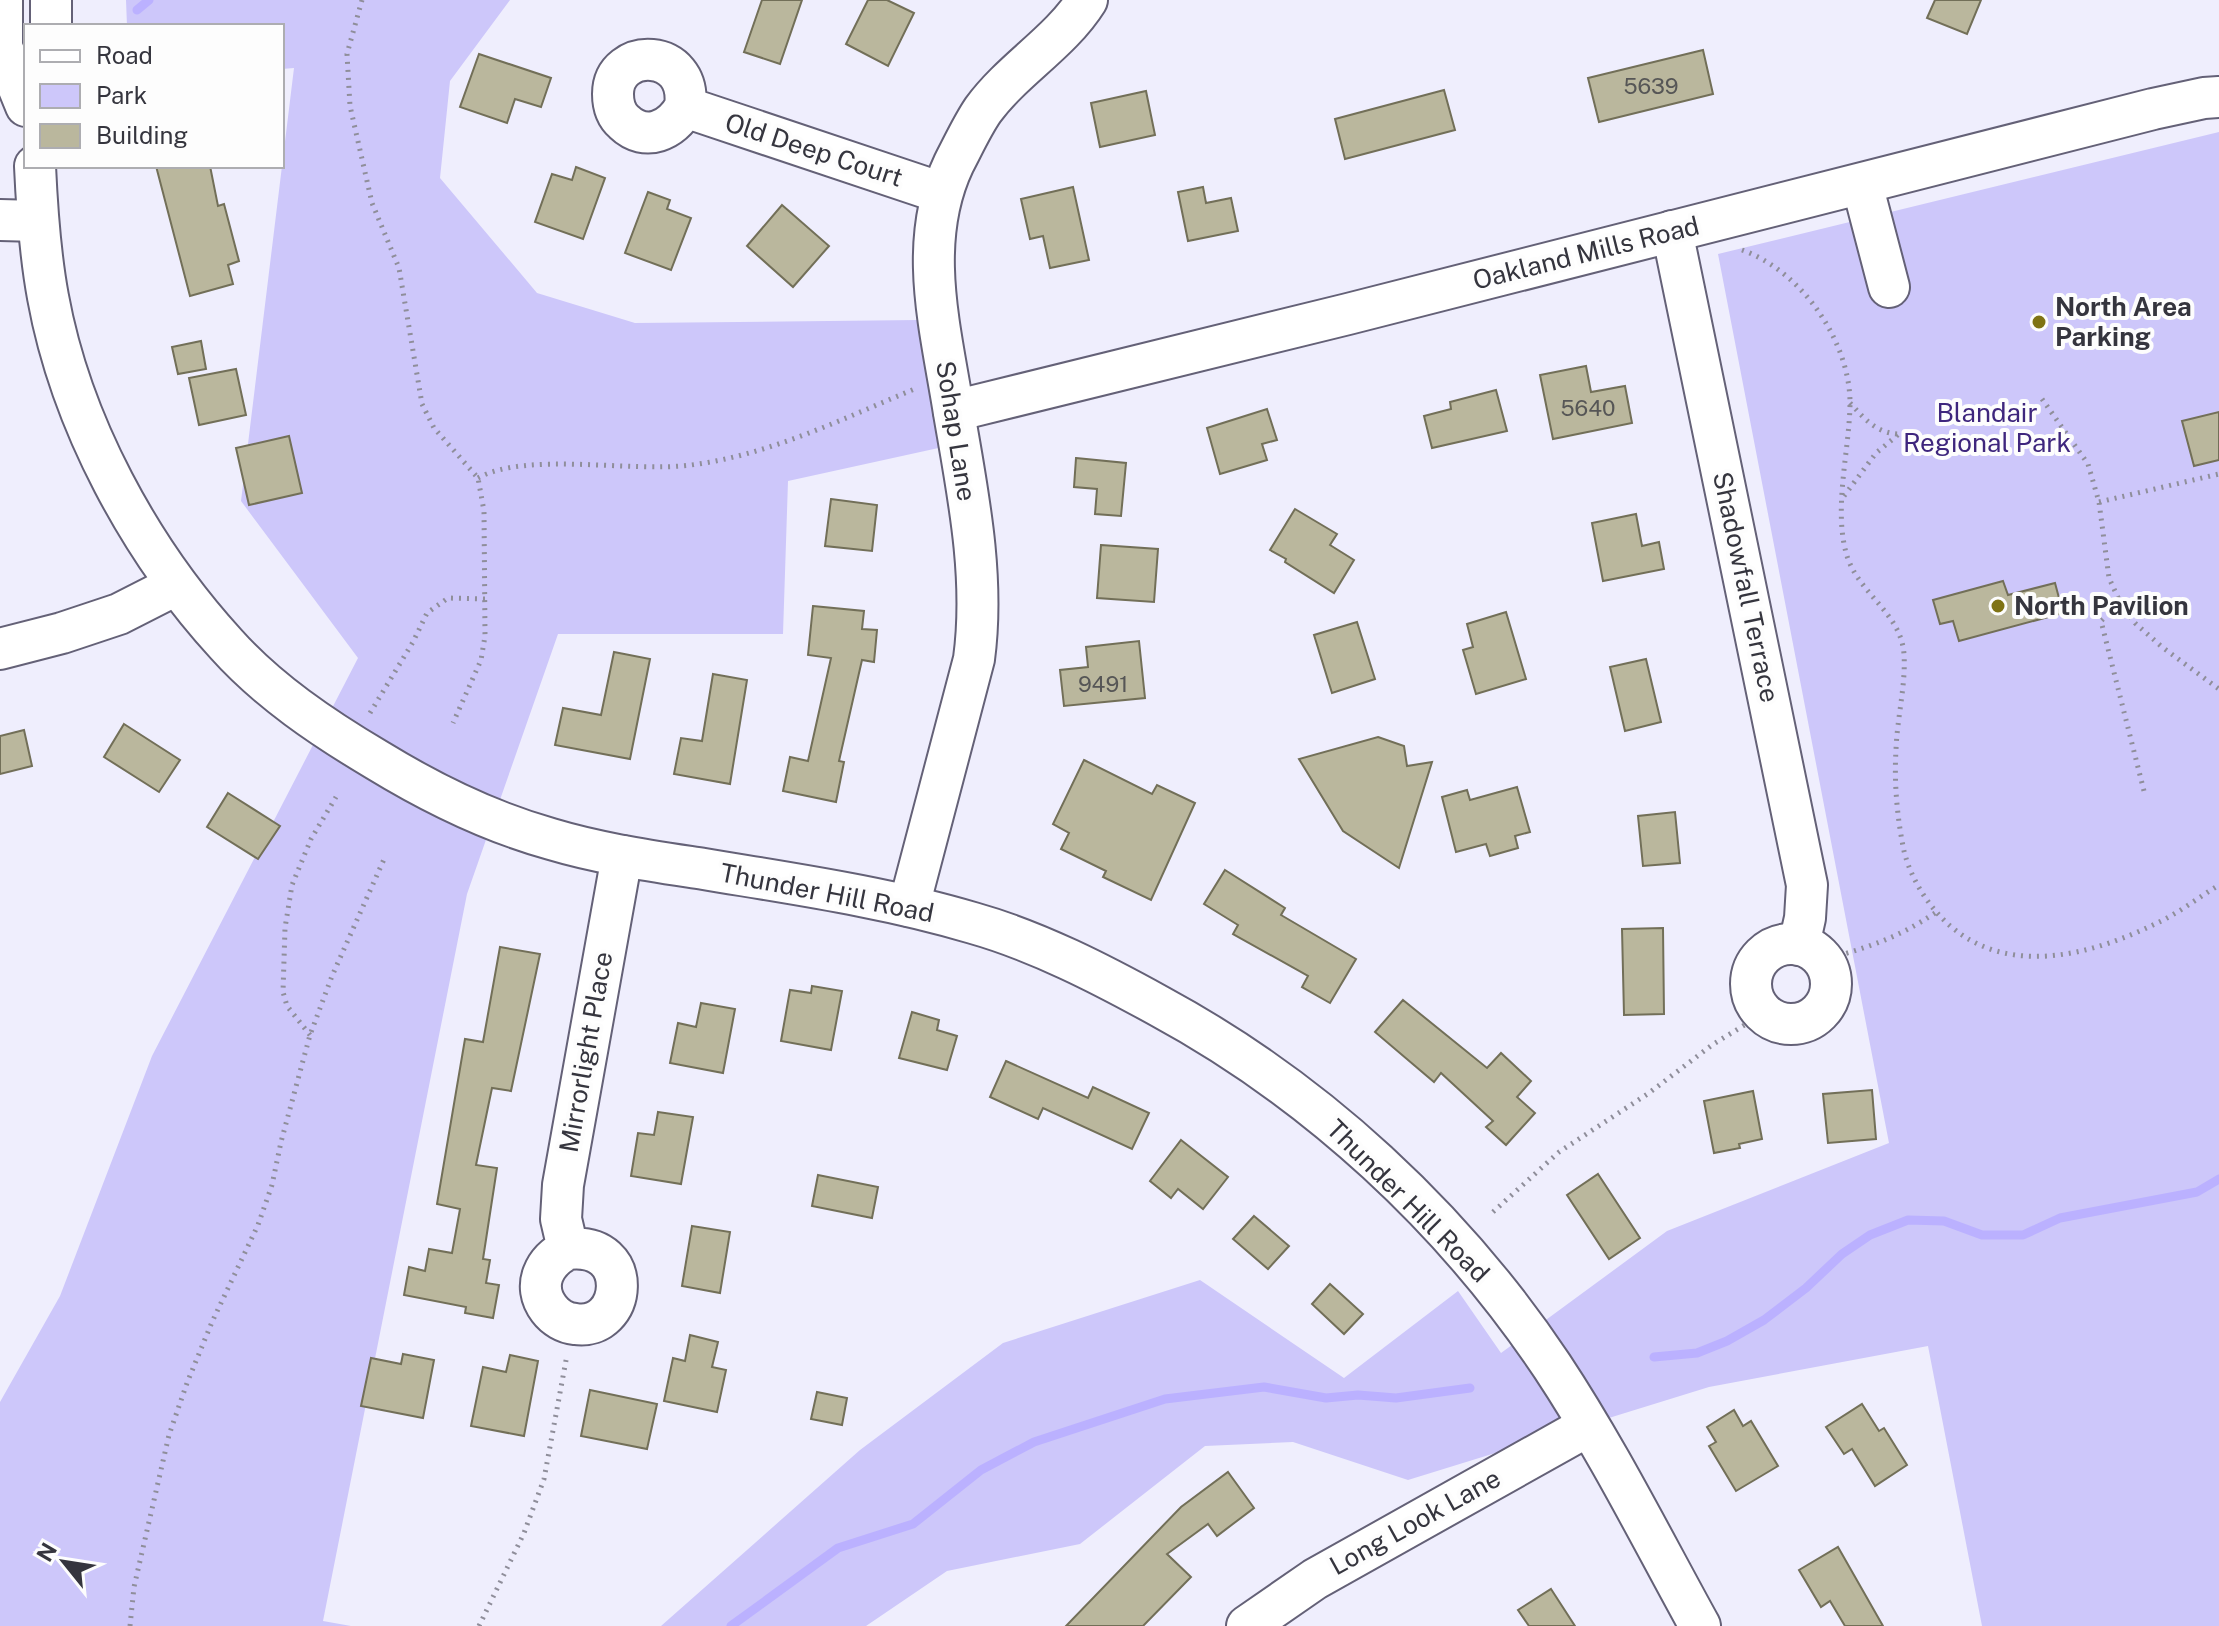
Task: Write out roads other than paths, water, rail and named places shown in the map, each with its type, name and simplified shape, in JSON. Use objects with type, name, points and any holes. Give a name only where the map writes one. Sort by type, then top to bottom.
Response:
[{"type":"street","points":[[2,0],[2,47],[24,101]]},
{"type":"street","points":[[51,0],[51,24]]},
{"type":"street","name":"Sohap Lane","points":[[909,906],[974,659],[979,621],[977,574],[935,305],[932,263],[942,193],[984,110],[1067,25],[1087,0]]},
{"type":"street","name":"Oakland Mills Road","points":[[951,395],[1672,231],[2153,109],[2219,97]]},
{"type":"street","name":"Old Deep Court","points":[[685,107],[942,193]]},
{"type":"street","name":"Thunder Hill Road","points":[[34,168],[19,220],[48,300],[66,369],[96,445],[130,516],[176,585],[229,648],[271,686],[323,727],[411,781],[468,808],[548,839],[622,856],[804,885],[979,924],[1102,976],[1163,1007],[1231,1048],[1347,1135],[1457,1244],[1497,1292],[1551,1365],[1700,1626]]},
{"type":"street","points":[[1862,184],[1889,287]]},
{"type":"street","name":"Shadowfall Terrace","points":[[1672,231],[1807,885],[1805,918],[1811,952],[1830,973],[1831,988],[1827,1002],[1818,1014],[1791,1024],[1776,1021],[1755,1002],[1753,973],[1760,960],[1771,950],[1784,945],[1811,952]]},
{"type":"street","points":[[0,649],[119,614],[176,585]]},
{"type":"street","name":"Mirrorlight Place","points":[[568,1249],[561,1219],[563,1185],[622,856]]},
{"type":"street","points":[[582,1247],[598,1252],[608,1259],[617,1278],[615,1302],[605,1315],[584,1325],[556,1317],[546,1306],[540,1284],[547,1263],[568,1249],[582,1247]]},
{"type":"street","name":"Long Look Lane","points":[[1247,1626],[1315,1579],[1588,1426]]},
{"type":"waterway","points":[[137,10],[149,0]]},
{"type":"waterway","points":[[1654,1357],[1697,1353],[1727,1341],[1764,1320],[1806,1288],[1842,1254],[1870,1235],[1908,1220],[1944,1221],[1982,1235],[2023,1235],[2060,1218],[2197,1192],[2219,1179]]},
{"type":"waterway","points":[[731,1626],[838,1548],[913,1524],[981,1470],[1034,1442],[1165,1399],[1264,1387],[1326,1398],[1358,1395],[1396,1398],[1470,1388]]},
{"type":"place","name":"North Area Parking","points":[[2039,322]]},
{"type":"place","name":"North Pavilion","points":[[1998,606]]},
{"type":"park label","name":"Blandair Regional Park","points":[[1987,428]]}]
